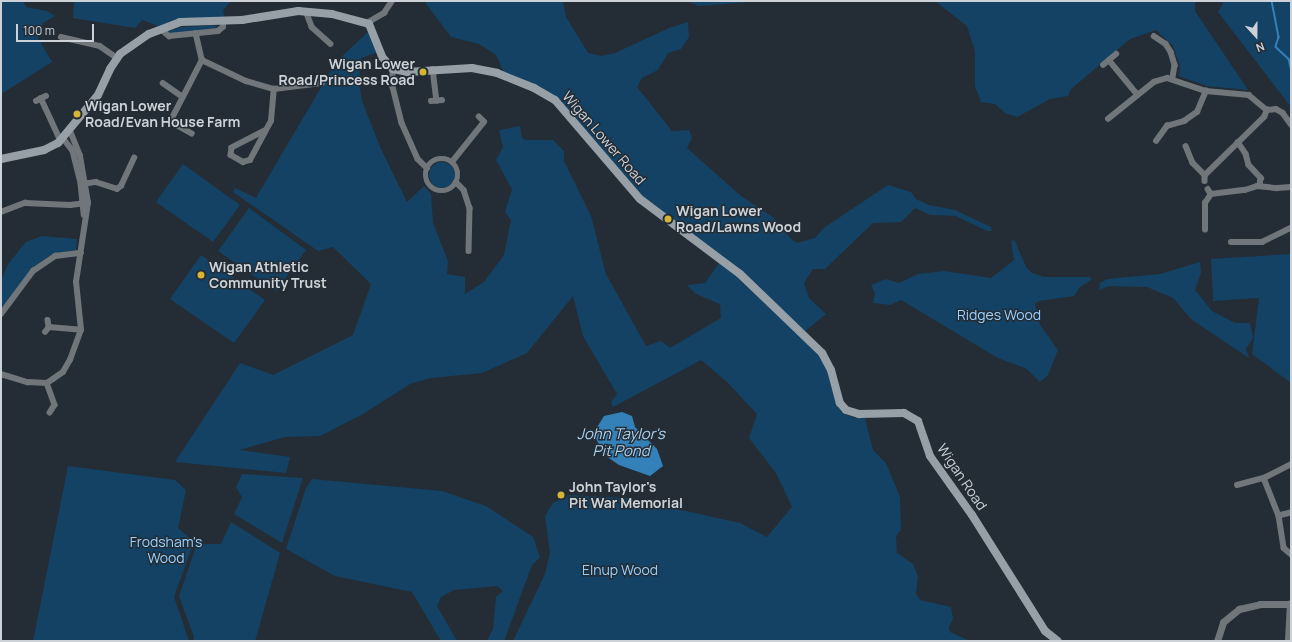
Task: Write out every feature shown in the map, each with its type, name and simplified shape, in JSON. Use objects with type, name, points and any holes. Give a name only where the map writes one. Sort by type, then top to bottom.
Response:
[{"type":"main road","points":[[1,159],[44,150],[62,139],[98,95],[116,58],[131,45],[161,29],[180,22],[223,21],[306,10],[367,23],[372,30],[382,57],[393,69]]},
{"type":"main road","name":"Wigan Lower Road","points":[[393,69],[407,72],[433,68],[480,69],[545,93],[566,113],[640,199],[732,267]]},
{"type":"main road","name":"Wigan Road","points":[[732,267],[822,354],[830,366],[840,403],[846,410],[859,414],[904,413],[918,421],[930,456],[972,515],[1040,625],[1048,635],[1058,641]]},
{"type":"street","points":[[367,23],[384,13],[392,1]]},
{"type":"street","points":[[306,10],[312,27],[331,44]]},
{"type":"street","points":[[161,29],[167,36],[220,30],[223,21]]},
{"type":"street","points":[[192,134],[170,122],[202,60],[196,33]]},
{"type":"street","points":[[1154,36],[1166,44],[1171,52],[1175,65],[1173,78]]},
{"type":"street","points":[[63,39],[100,46],[116,58]]},
{"type":"street","points":[[1103,65],[1116,54]]},
{"type":"street","points":[[202,60],[234,77],[274,89],[322,83]]},
{"type":"street","points":[[1109,60],[1138,95]]},
{"type":"street","points":[[433,68],[437,101]]},
{"type":"street","points":[[393,69],[393,87],[402,123],[418,159],[427,168],[428,182],[435,189],[445,190],[456,182]]},
{"type":"street","points":[[1108,119],[1161,79],[1173,78],[1206,91],[1242,92],[1254,98],[1267,110],[1276,110],[1283,113],[1291,124]]},
{"type":"street","points":[[163,83],[183,97]]},
{"type":"street","points":[[265,131],[232,148],[231,155],[242,162],[248,161],[265,131],[273,115],[274,89]]},
{"type":"street","points":[[1156,141],[1167,126],[1178,126],[1197,112],[1206,91]]},
{"type":"street","points":[[41,98],[62,139],[72,148],[83,184]]},
{"type":"street","points":[[1205,181],[1205,175],[1264,117],[1267,110]]},
{"type":"street","points":[[452,162],[484,122],[479,117]]},
{"type":"street","points":[[1,374],[28,382],[47,383],[63,372],[81,330],[76,282],[85,224],[86,203],[80,156],[70,131]]},
{"type":"street","points":[[1238,142],[1246,154],[1248,165],[1261,178],[1260,186]]},
{"type":"street","points":[[1186,146],[1193,163],[1205,175]]},
{"type":"street","points":[[83,184],[101,182],[117,189],[122,186],[133,165],[134,158]]},
{"type":"street","points":[[427,168],[438,159],[452,162],[457,169],[456,182],[464,190],[470,208],[469,251]]},
{"type":"street","points":[[1205,230],[1205,203],[1209,192],[1260,186],[1268,188],[1291,187]]},
{"type":"street","points":[[1,212],[25,203],[86,203]]},
{"type":"street","points":[[1231,242],[1262,242],[1277,238],[1286,228],[1291,228]]},
{"type":"street","points":[[2,315],[33,271],[55,256],[81,253]]},
{"type":"street","points":[[45,332],[49,327],[48,320]]},
{"type":"street","points":[[49,327],[81,330]]},
{"type":"street","points":[[47,383],[55,405],[50,413]]},
{"type":"street","points":[[1237,485],[1264,478],[1291,464]]},
{"type":"street","points":[[1264,478],[1280,516],[1284,548],[1291,554]]},
{"type":"street","points":[[1280,516],[1291,513]]},
{"type":"street","points":[[1217,641],[1223,622],[1239,609],[1260,604],[1290,604],[1288,641]]},
{"type":"green space","points":[[1,1],[23,1],[26,7],[47,11],[55,16],[43,23],[38,38],[52,62],[1,94]]},
{"type":"green space","points":[[74,1],[231,1],[223,10],[225,18],[177,20],[158,26],[142,20],[135,28],[73,18]]},
{"type":"green space","name":"Elnup Wood","points":[[424,1],[563,1],[566,17],[588,53],[601,56],[615,53],[669,28],[688,22],[689,37],[681,49],[668,53],[658,70],[642,78],[637,87],[672,131],[689,130],[692,138],[687,148],[741,196],[774,218],[791,239],[797,243],[815,238],[825,227],[888,185],[911,192],[916,199],[929,205],[955,210],[991,227],[992,231],[987,231],[956,216],[930,215],[915,208],[901,222],[873,223],[825,269],[813,269],[804,283],[809,298],[826,314],[799,336],[820,355],[829,367],[842,413],[855,418],[865,418],[873,450],[886,463],[900,497],[901,530],[896,536],[897,553],[913,564],[918,576],[916,594],[920,600],[951,607],[953,619],[949,627],[950,632],[970,641],[513,641],[545,574],[550,553],[545,516],[553,503],[569,495],[627,498],[740,523],[767,537],[792,507],[776,473],[749,438],[757,414],[727,382],[701,360],[613,407],[611,402],[617,394],[583,336],[573,296],[527,353],[482,373],[431,378],[410,384],[363,414],[320,436],[285,437],[239,450],[290,457],[286,473],[175,462],[240,363],[273,375],[353,335],[371,284],[333,247],[318,251],[233,192],[235,188],[256,198],[336,62],[369,31],[376,53],[361,58],[359,83],[362,101],[381,149],[407,202],[424,186],[431,194],[433,223],[448,261],[447,274],[465,277],[465,294],[484,282],[504,255],[511,220],[505,212],[512,189],[496,160],[503,147],[499,130],[520,126],[522,138],[526,140],[553,140],[564,151],[564,161],[591,216],[606,274],[646,346],[661,341],[670,348],[721,318],[720,304],[696,294],[687,285],[705,283],[722,259],[651,207],[551,94],[504,73],[496,55],[479,44],[451,37]]},
{"type":"green space","points":[[687,1],[762,1],[699,6]]},
{"type":"green space","points":[[935,1],[1195,1],[1195,11],[1248,90],[1207,86],[1179,76],[1180,66],[1173,46],[1156,30],[1130,39],[1071,89],[1068,96],[1050,99],[1017,117],[1005,113],[995,104],[981,102],[975,86],[975,51],[967,26]]},
{"type":"green space","points":[[1224,1],[1291,1],[1291,107],[1218,12]]},
{"type":"green space","points":[[216,25],[215,29],[171,34],[166,32],[181,27]]},
{"type":"green space","points":[[442,162],[451,166],[455,175],[451,184],[442,188],[433,184],[429,175],[433,166]]},
{"type":"green space","points":[[183,164],[240,205],[213,242],[156,202]]},
{"type":"green space","points":[[249,208],[306,250],[276,291],[218,251]]},
{"type":"green space","points":[[42,236],[77,239],[76,250],[52,254],[33,267],[1,311],[1,281],[8,264],[26,242]]},
{"type":"green space","name":"Ridges Wood","points":[[1014,239],[1026,267],[1032,273],[1044,277],[1090,277],[1091,280],[1080,287],[1074,296],[1039,301],[1035,304],[1040,325],[1058,350],[1048,375],[1040,382],[1027,369],[998,358],[901,300],[890,305],[873,303],[875,293],[871,285],[886,279],[899,283],[918,274],[944,271],[991,278],[1014,260],[1011,242]]},
{"type":"green space","points":[[1291,254],[1291,383],[1252,354],[1259,298],[1287,296],[1213,301],[1211,259]]},
{"type":"green space","points":[[201,255],[265,300],[234,343],[170,299]]},
{"type":"green space","points":[[1200,262],[1201,273],[1195,290],[1212,311],[1235,323],[1250,323],[1253,338],[1246,349],[1249,358],[1191,319],[1173,298],[1147,287],[1109,286],[1099,290],[1100,283],[1107,279],[1160,274]]},
{"type":"green space","name":"Frodsham's Wood","points":[[68,466],[175,480],[186,490],[178,528],[194,542],[174,597],[189,641],[33,641]]},
{"type":"green space","points":[[242,474],[303,478],[282,543],[234,514],[242,497],[236,487]]},
{"type":"green space","points":[[312,479],[442,491],[486,506],[533,537],[540,557],[532,565],[504,641],[487,641],[493,629],[496,597],[503,591],[497,586],[454,590],[441,597],[437,606],[457,641],[441,641],[412,592],[335,576],[286,549],[306,488]]},
{"type":"green space","points":[[231,522],[280,553],[255,641],[193,641],[194,637],[179,596],[197,544],[221,544]]},
{"type":"water","name":"John Taylor's Pit Pond","points":[[622,412],[632,416],[635,427],[657,449],[663,466],[650,476],[619,465],[606,456],[593,434],[604,416]]},
{"type":"waterway","points":[[1272,1],[1279,37],[1276,47],[1289,59],[1291,68]]},
{"type":"place","name":"Wigan Lower Road/Princess Road","points":[[423,72]]},
{"type":"place","name":"Wigan Lower Road/Evan House Farm","points":[[77,114]]},
{"type":"place","name":"Wigan Lower Road/Lawns Wood","points":[[668,219]]},
{"type":"place","name":"Wigan Athletic Community Trust","points":[[201,275]]},
{"type":"place","name":"John Taylor's Pit War Memorial","points":[[561,495]]}]
